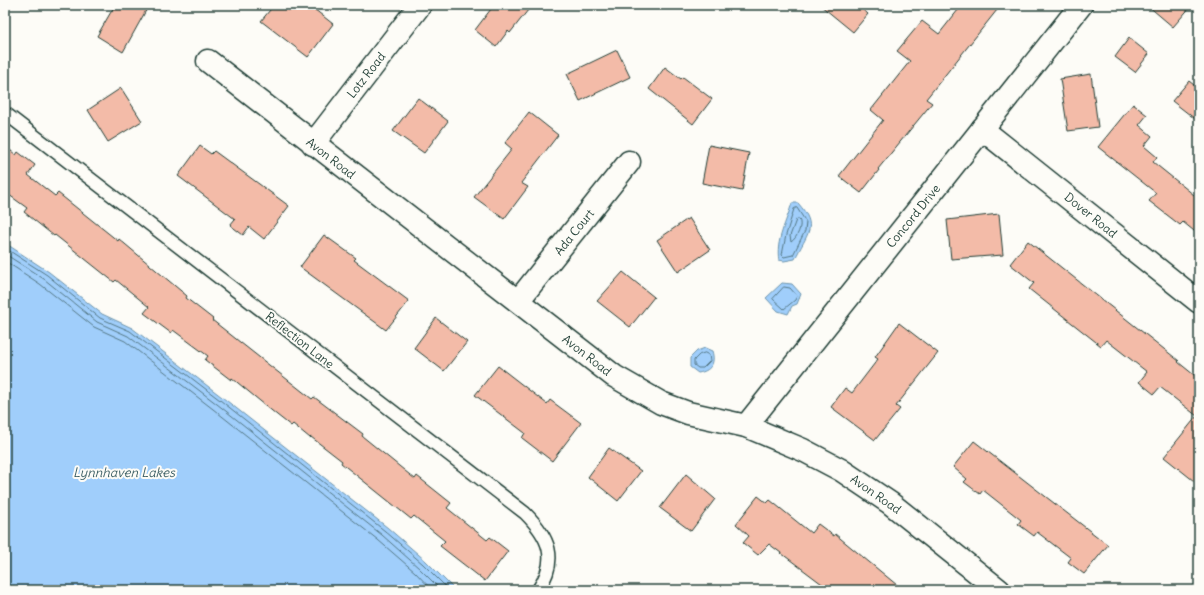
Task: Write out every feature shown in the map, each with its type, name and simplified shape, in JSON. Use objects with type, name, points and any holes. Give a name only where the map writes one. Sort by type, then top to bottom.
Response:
[{"type":"street","name":"Lotz Road","points":[[313,144],[420,5]]},
{"type":"street","name":"Concord Drive","points":[[746,426],[1081,5]]},
{"type":"street","name":"Avon Road","points":[[208,62],[614,376],[635,390],[661,403],[688,413],[746,426],[803,450],[841,470],[890,503],[999,590]]},
{"type":"street","name":"Dover Road","points":[[982,129],[1199,302]]},
{"type":"street","name":"Ada Court","points":[[518,301],[629,162]]},
{"type":"lane","name":"Reflection Lane","points":[[5,113],[525,513],[544,535],[549,549],[549,562],[546,575],[538,590]]},
{"type":"water","points":[[792,203],[798,203],[804,211],[808,218],[809,230],[795,259],[784,261],[779,260],[778,253],[782,231]]},
{"type":"water","name":"Lynnhaven Lakes","points":[[5,243],[49,272],[102,314],[132,328],[222,397],[388,528],[426,561],[455,590],[13,590],[5,586]]},
{"type":"water","points":[[782,283],[792,284],[801,294],[797,304],[792,306],[788,314],[778,311],[766,298]]},
{"type":"water","points":[[705,348],[712,351],[713,360],[709,369],[698,373],[690,367],[690,358],[697,351]]},
{"type":"building","points":[[115,5],[149,5],[123,52],[97,36]]},
{"type":"building","points":[[274,5],[309,5],[333,24],[308,57],[261,21]]},
{"type":"building","points":[[494,5],[532,5],[510,33],[508,31],[496,47],[475,30]]},
{"type":"building","points":[[820,5],[858,5],[868,14],[853,32]]},
{"type":"building","points":[[962,5],[1001,5],[926,99],[932,103],[878,169],[879,170],[861,193],[839,176],[883,120],[871,110],[910,61],[897,51],[922,21],[939,34]]},
{"type":"building","points":[[1147,5],[1192,5],[1173,27]]},
{"type":"building","points":[[1129,38],[1149,54],[1135,72],[1115,57]]},
{"type":"building","points":[[617,50],[630,77],[580,101],[567,74]]},
{"type":"building","points":[[665,67],[681,79],[683,77],[712,99],[693,124],[649,89]]},
{"type":"building","points":[[1091,74],[1098,127],[1068,131],[1060,79]]},
{"type":"building","points":[[1189,81],[1199,89],[1199,122],[1172,101]]},
{"type":"building","points":[[121,88],[142,121],[108,142],[88,110]]},
{"type":"building","points":[[418,98],[448,121],[424,153],[393,131]]},
{"type":"building","points":[[1133,104],[1147,115],[1139,125],[1152,136],[1144,146],[1157,157],[1153,162],[1199,199],[1199,235],[1183,222],[1180,225],[1149,201],[1156,193],[1098,147]]},
{"type":"building","points":[[529,112],[558,135],[521,183],[528,187],[504,219],[474,197],[512,149],[505,143]]},
{"type":"building","points":[[709,145],[749,153],[742,191],[702,183]]},
{"type":"building","points":[[5,146],[16,155],[18,152],[35,165],[28,175],[55,196],[58,193],[118,241],[119,239],[187,296],[186,298],[213,319],[212,320],[312,399],[314,397],[363,434],[362,436],[415,479],[417,476],[451,503],[447,508],[487,540],[490,537],[508,551],[485,581],[440,546],[445,541],[414,516],[411,519],[311,437],[310,438],[293,424],[291,426],[232,378],[231,380],[205,360],[208,356],[173,330],[171,333],[144,313],[149,307],[116,280],[114,282],[24,212],[27,208],[5,192]]},
{"type":"building","points":[[200,146],[211,154],[214,151],[289,206],[264,239],[249,227],[243,235],[230,225],[235,219],[178,176]]},
{"type":"building","points":[[999,214],[1003,255],[951,259],[947,220]]},
{"type":"building","points":[[689,218],[710,250],[678,272],[657,240]]},
{"type":"building","points":[[324,235],[356,258],[354,260],[409,301],[386,330],[300,267]]},
{"type":"building","points":[[1028,241],[1179,361],[1178,362],[1199,379],[1199,485],[1164,457],[1197,416],[1160,387],[1154,394],[1139,382],[1147,372],[1106,340],[1101,346],[1029,289],[1034,283],[1010,264]]},
{"type":"building","points":[[623,272],[654,297],[630,327],[597,301]]},
{"type":"building","points":[[436,318],[467,342],[444,371],[414,348]]},
{"type":"building","points":[[899,323],[938,353],[896,406],[900,409],[875,440],[831,407],[845,388],[852,393],[878,359],[875,357]]},
{"type":"building","points":[[498,366],[547,404],[550,400],[581,423],[552,461],[522,438],[525,433],[475,395]]},
{"type":"building","points":[[974,441],[1108,545],[1084,574],[1068,562],[1071,558],[1037,532],[1034,536],[1018,524],[1021,520],[983,490],[980,494],[964,482],[967,479],[953,467]]},
{"type":"building","points":[[609,448],[641,471],[618,501],[588,477]]},
{"type":"building","points":[[686,474],[715,499],[691,531],[660,508]]},
{"type":"building","points":[[758,496],[767,503],[770,500],[811,533],[818,524],[834,536],[835,534],[903,590],[830,590],[769,544],[758,555],[743,543],[749,536],[736,524]]}]
